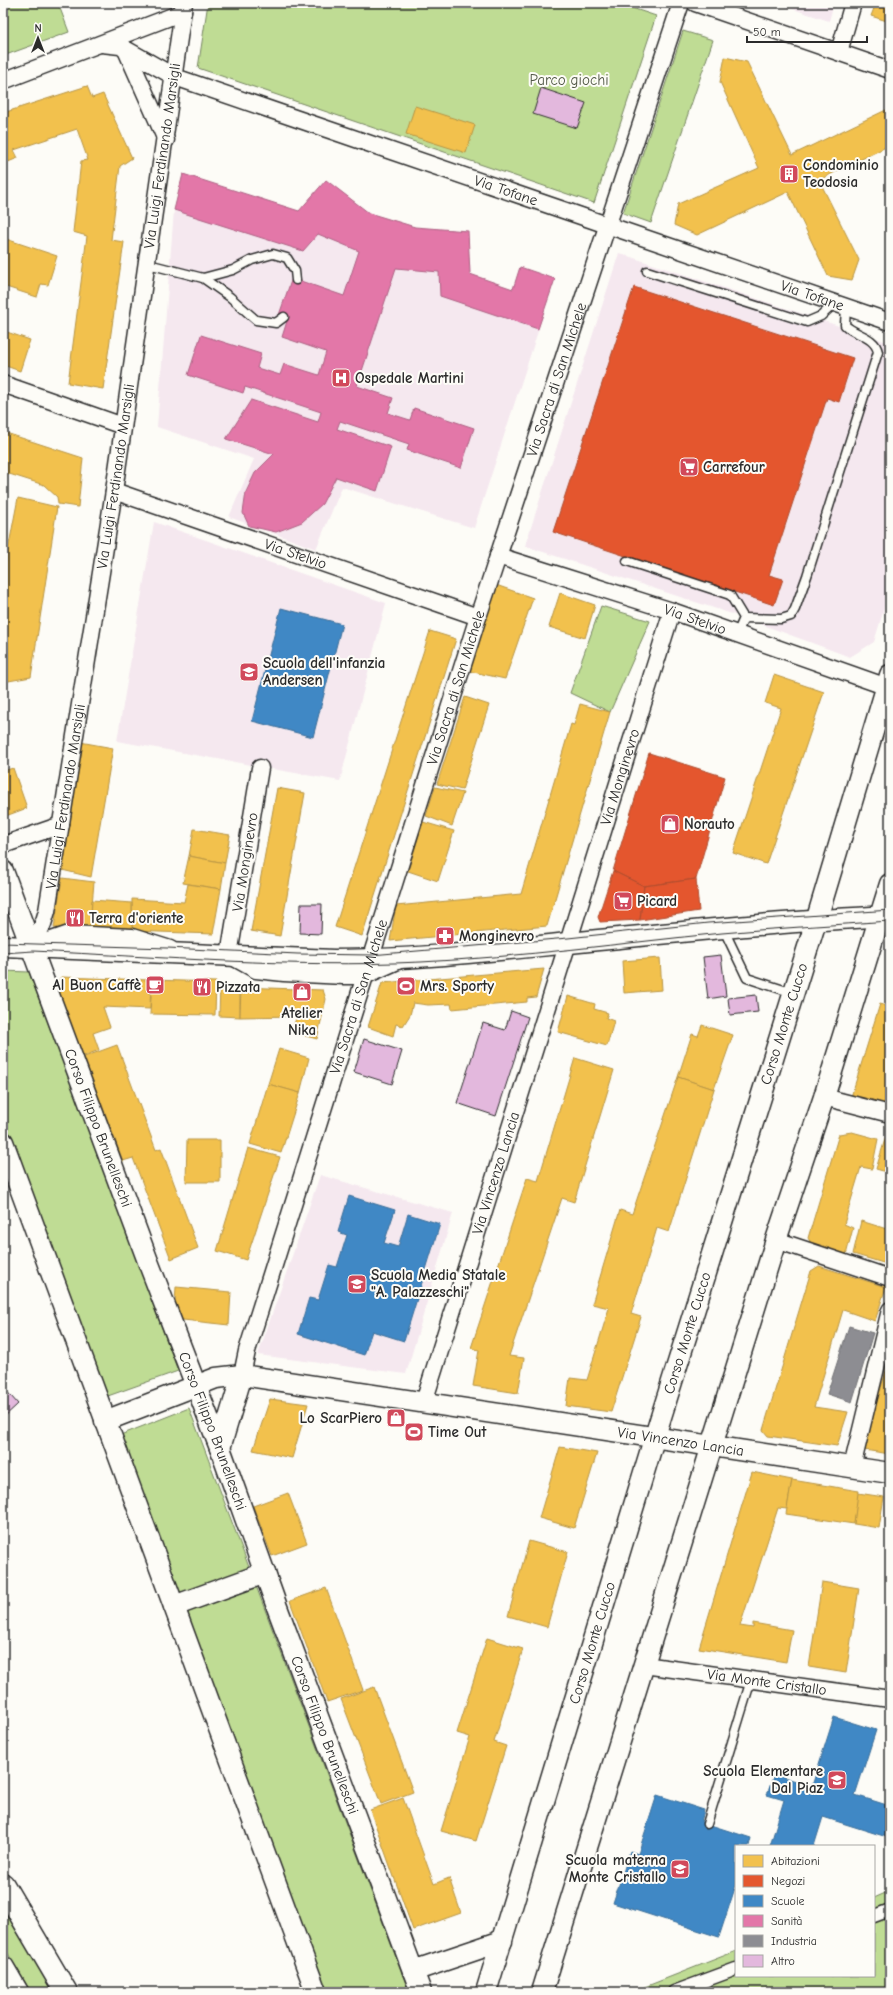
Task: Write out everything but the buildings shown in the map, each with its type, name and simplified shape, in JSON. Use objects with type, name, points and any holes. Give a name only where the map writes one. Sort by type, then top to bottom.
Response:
[{"type":"main road","points":[[3,1885],[66,1992]]},
{"type":"main road","points":[[3,1968],[17,1992]]},
{"type":"street","name":"Via Sacra di San Michele","points":[[242,1375],[247,1351],[478,617],[681,3]]},
{"type":"street","points":[[695,3],[890,70]]},
{"type":"street","points":[[839,52],[853,3]]},
{"type":"street","name":"Via Tofane","points":[[3,81],[102,44],[184,8]]},
{"type":"street","name":"Via Luigi Ferdinando Marsigli","points":[[32,947],[43,924],[47,911],[61,825],[114,491],[184,8]]},
{"type":"street","name":"Via Tofane","points":[[102,44],[120,46],[175,77],[890,322]]},
{"type":"street","points":[[126,50],[166,140]]},
{"type":"street","points":[[3,384],[123,426]]},
{"type":"street","name":"Via Stelvio","points":[[114,491],[478,617]]},
{"type":"street","name":"Via Stelvio","points":[[498,556],[672,611],[889,683]]},
{"type":"street","name":"Via Monginevro","points":[[567,943],[672,611]]},
{"type":"street","name":"Corso Monte Cucco","points":[[486,1992],[655,1436],[889,683]]},
{"type":"street","name":"Via Monginevro","points":[[229,955],[260,768]]},
{"type":"street","points":[[3,845],[61,825]]},
{"type":"street","name":"Corso Filippo Brunelleschi","points":[[3,871],[195,1385],[220,1448],[421,1992]]},
{"type":"street","points":[[542,1992],[776,1240],[887,914],[890,884]]},
{"type":"street","points":[[3,946],[334,960],[367,968],[407,958],[887,914]]},
{"type":"street","name":"Via Vincenzo Lancia","points":[[424,1402],[567,943]]},
{"type":"street","points":[[824,1097],[890,1114]]},
{"type":"street","points":[[3,1142],[316,1992]]},
{"type":"street","points":[[776,1240],[890,1278]]},
{"type":"street","points":[[852,1467],[890,1310]]},
{"type":"street","points":[[220,1448],[242,1375]]},
{"type":"street","name":"Via Vincenzo Lancia","points":[[105,1421],[195,1385],[216,1378],[242,1375],[655,1436],[890,1473]]},
{"type":"street","points":[[174,1606],[265,1573]]},
{"type":"street","name":"Via Monte Cristallo","points":[[644,1665],[890,1699]]},
{"type":"street","points":[[875,1916],[890,1910]]},
{"type":"street","points":[[413,1971],[502,1941]]},
{"type":"street","points":[[674,1992],[735,1969]]},
{"type":"lane","points":[[203,278],[233,270],[252,260],[273,254],[288,258],[295,271],[296,280]]},
{"type":"lane","points":[[148,264],[203,278],[230,297],[256,320],[276,323],[284,317]]},
{"type":"lane","points":[[647,271],[807,322],[840,305],[845,325],[867,338],[878,348],[809,570],[795,609],[791,616],[782,619],[744,618]]},
{"type":"lane","points":[[626,561],[730,595],[744,618]]},
{"type":"lane","points":[[738,634],[744,618]]},
{"type":"lane","points":[[722,928],[748,978],[793,993]]},
{"type":"lane","points":[[707,1824],[751,1680]]},
{"type":"shaded area","points":[[775,3],[834,3],[829,21]]},
{"type":"shaded area","name":"Ospedale Martini","points":[[183,174],[299,211],[326,180],[369,213],[415,227],[468,231],[471,274],[513,289],[520,267],[555,279],[474,528],[342,487],[316,549],[229,517],[254,459],[157,427],[174,210]]},
{"type":"shaded area","points":[[619,253],[890,343],[890,589],[874,642],[850,657],[744,618],[525,546]]},
{"type":"shaded area","name":"Scuola dell'infanzia Andersen","points":[[154,522],[386,603],[340,781],[117,741]]},
{"type":"shaded area","name":"Scuola Media Statale \"A. Palazzeschi\"","points":[[320,1175],[453,1213],[406,1374],[258,1355]]},
{"type":"green space","points":[[3,3],[58,3],[69,32],[3,56]]},
{"type":"green space","name":"Parco giochi","points":[[208,3],[617,3],[656,16],[594,203],[198,68]]},
{"type":"green space","points":[[683,31],[713,40],[651,223],[623,213]]},
{"type":"green space","points":[[601,606],[650,621],[610,712],[570,693]]},
{"type":"green space","points":[[3,971],[29,972],[178,1371],[105,1397],[3,1129]]},
{"type":"green space","points":[[189,1408],[409,1992],[326,1992],[118,1436]]},
{"type":"green space","points":[[890,1891],[890,1992],[632,1992],[735,1951],[735,1977],[875,1977],[875,1898]]},
{"type":"green space","points":[[3,1908],[53,1992],[31,1992],[3,1945]]},
{"type":"tram line","points":[[3,943],[298,954],[371,955],[568,938],[708,923],[890,910]]},
{"type":"tram line","points":[[3,953],[33,951],[276,963],[324,964],[421,962],[534,953],[722,933],[890,921]]},
{"type":"place","name":"Condominio Teodosia","points":[[789,174]]},
{"type":"place","name":"Ospedale Martini","points":[[341,378]]},
{"type":"place","name":"Carrefour","points":[[689,467]]},
{"type":"place","name":"Scuola dell'infanzia Andersen","points":[[249,672]]},
{"type":"place","name":"Norauto","points":[[670,824]]},
{"type":"place","name":"Picard","points":[[623,901]]},
{"type":"place","name":"Terra d'oriente","points":[[75,918]]},
{"type":"place","name":"Monginevro","points":[[445,936]]},
{"type":"place","name":"Al Buon Caffè","points":[[155,985]]},
{"type":"place","name":"Mrs. Sporty","points":[[406,986]]},
{"type":"place","name":"Pizzata","points":[[202,987]]},
{"type":"place","name":"Atelier Nika","points":[[302,992]]},
{"type":"place","name":"Scuola Media Statale \"A. Palazzeschi\"","points":[[357,1284]]},
{"type":"place","name":"Lo ScarPiero","points":[[396,1418]]},
{"type":"place","name":"Time Out","points":[[414,1432]]},
{"type":"place","name":"Scuola Elementare Dal Piaz","points":[[837,1780]]},
{"type":"place","name":"Scuola materna Monte Cristallo","points":[[680,1869]]}]
